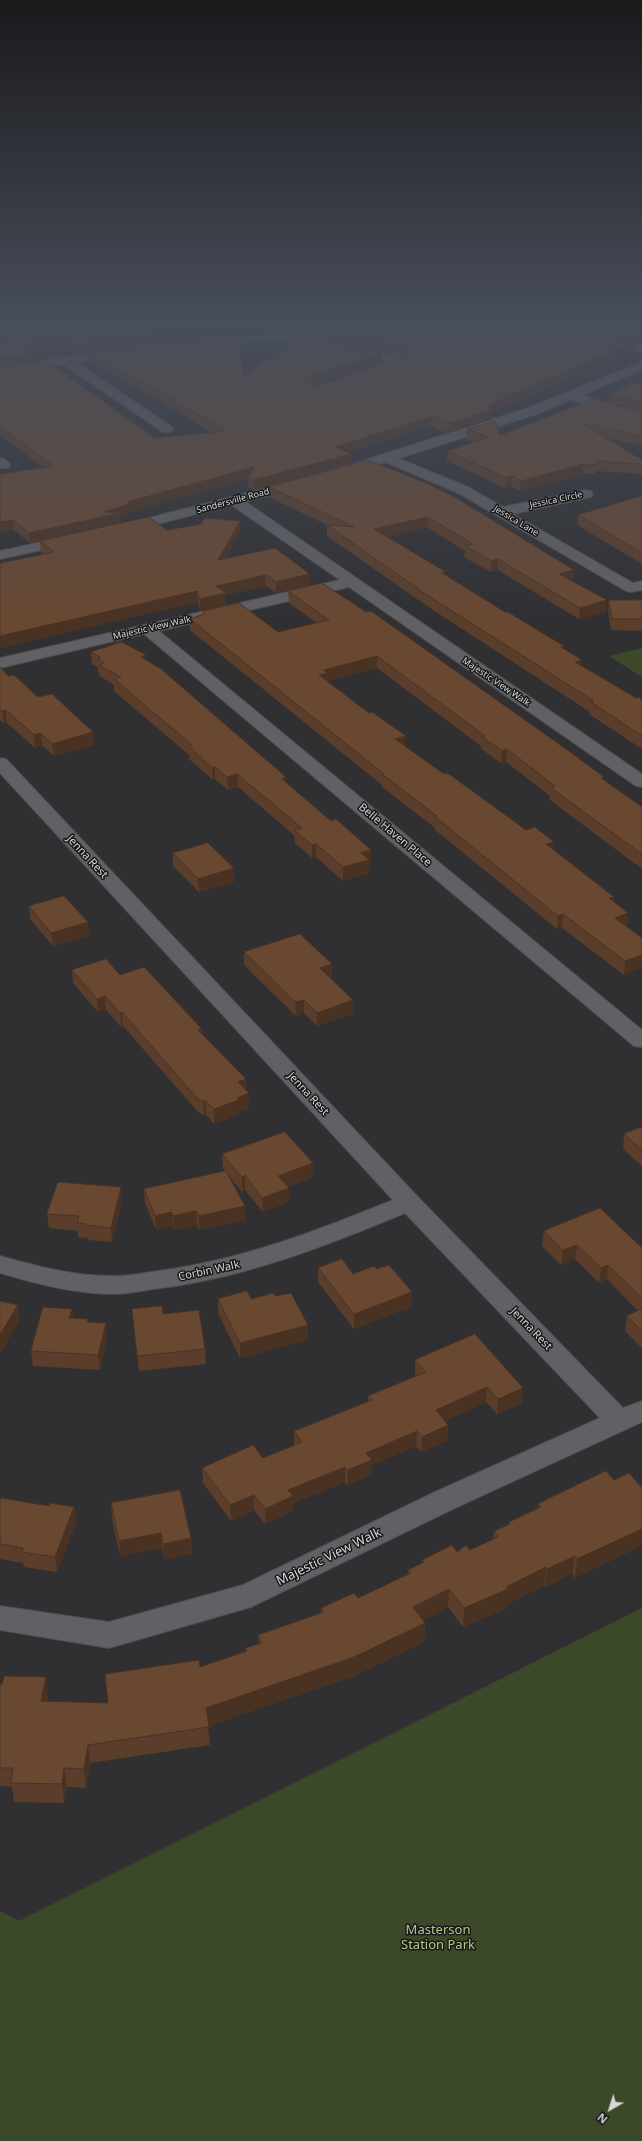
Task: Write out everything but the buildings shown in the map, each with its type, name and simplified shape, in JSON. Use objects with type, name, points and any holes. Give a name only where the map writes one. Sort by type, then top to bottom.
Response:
[{"type":"street","points":[[162,425],[167,428]]},
{"type":"street","points":[[330,475],[492,425]]},
{"type":"street","name":"Jessica Lane","points":[[388,458],[463,490],[631,588],[642,585]]},
{"type":"street","name":"Sandersville Road","points":[[110,532],[308,481]]},
{"type":"street","name":"Jessica Circle","points":[[501,512],[586,494]]},
{"type":"street","name":"Majestic View Walk","points":[[235,501],[642,782]]},
{"type":"street","points":[[0,554],[81,538]]},
{"type":"street","name":"Majestic View Walk","points":[[0,663],[351,582]]},
{"type":"street","name":"Belle Haven Place","points":[[147,629],[642,1041]]},
{"type":"street","name":"Jenna Rest","points":[[0,763],[409,1202],[631,1416]]},
{"type":"street","name":"Corbin Walk","points":[[0,1264],[43,1277],[108,1285],[177,1278],[253,1261],[315,1241],[409,1202]]},
{"type":"street","name":"Majestic View Walk","points":[[0,1618],[109,1635],[252,1595],[445,1500],[631,1416]]},
{"type":"green space","points":[[642,648],[642,677],[609,656]]},
{"type":"green space","name":"Masterson Station Park","points":[[642,1608],[642,2141],[0,2141],[0,1911],[19,1921]]}]
